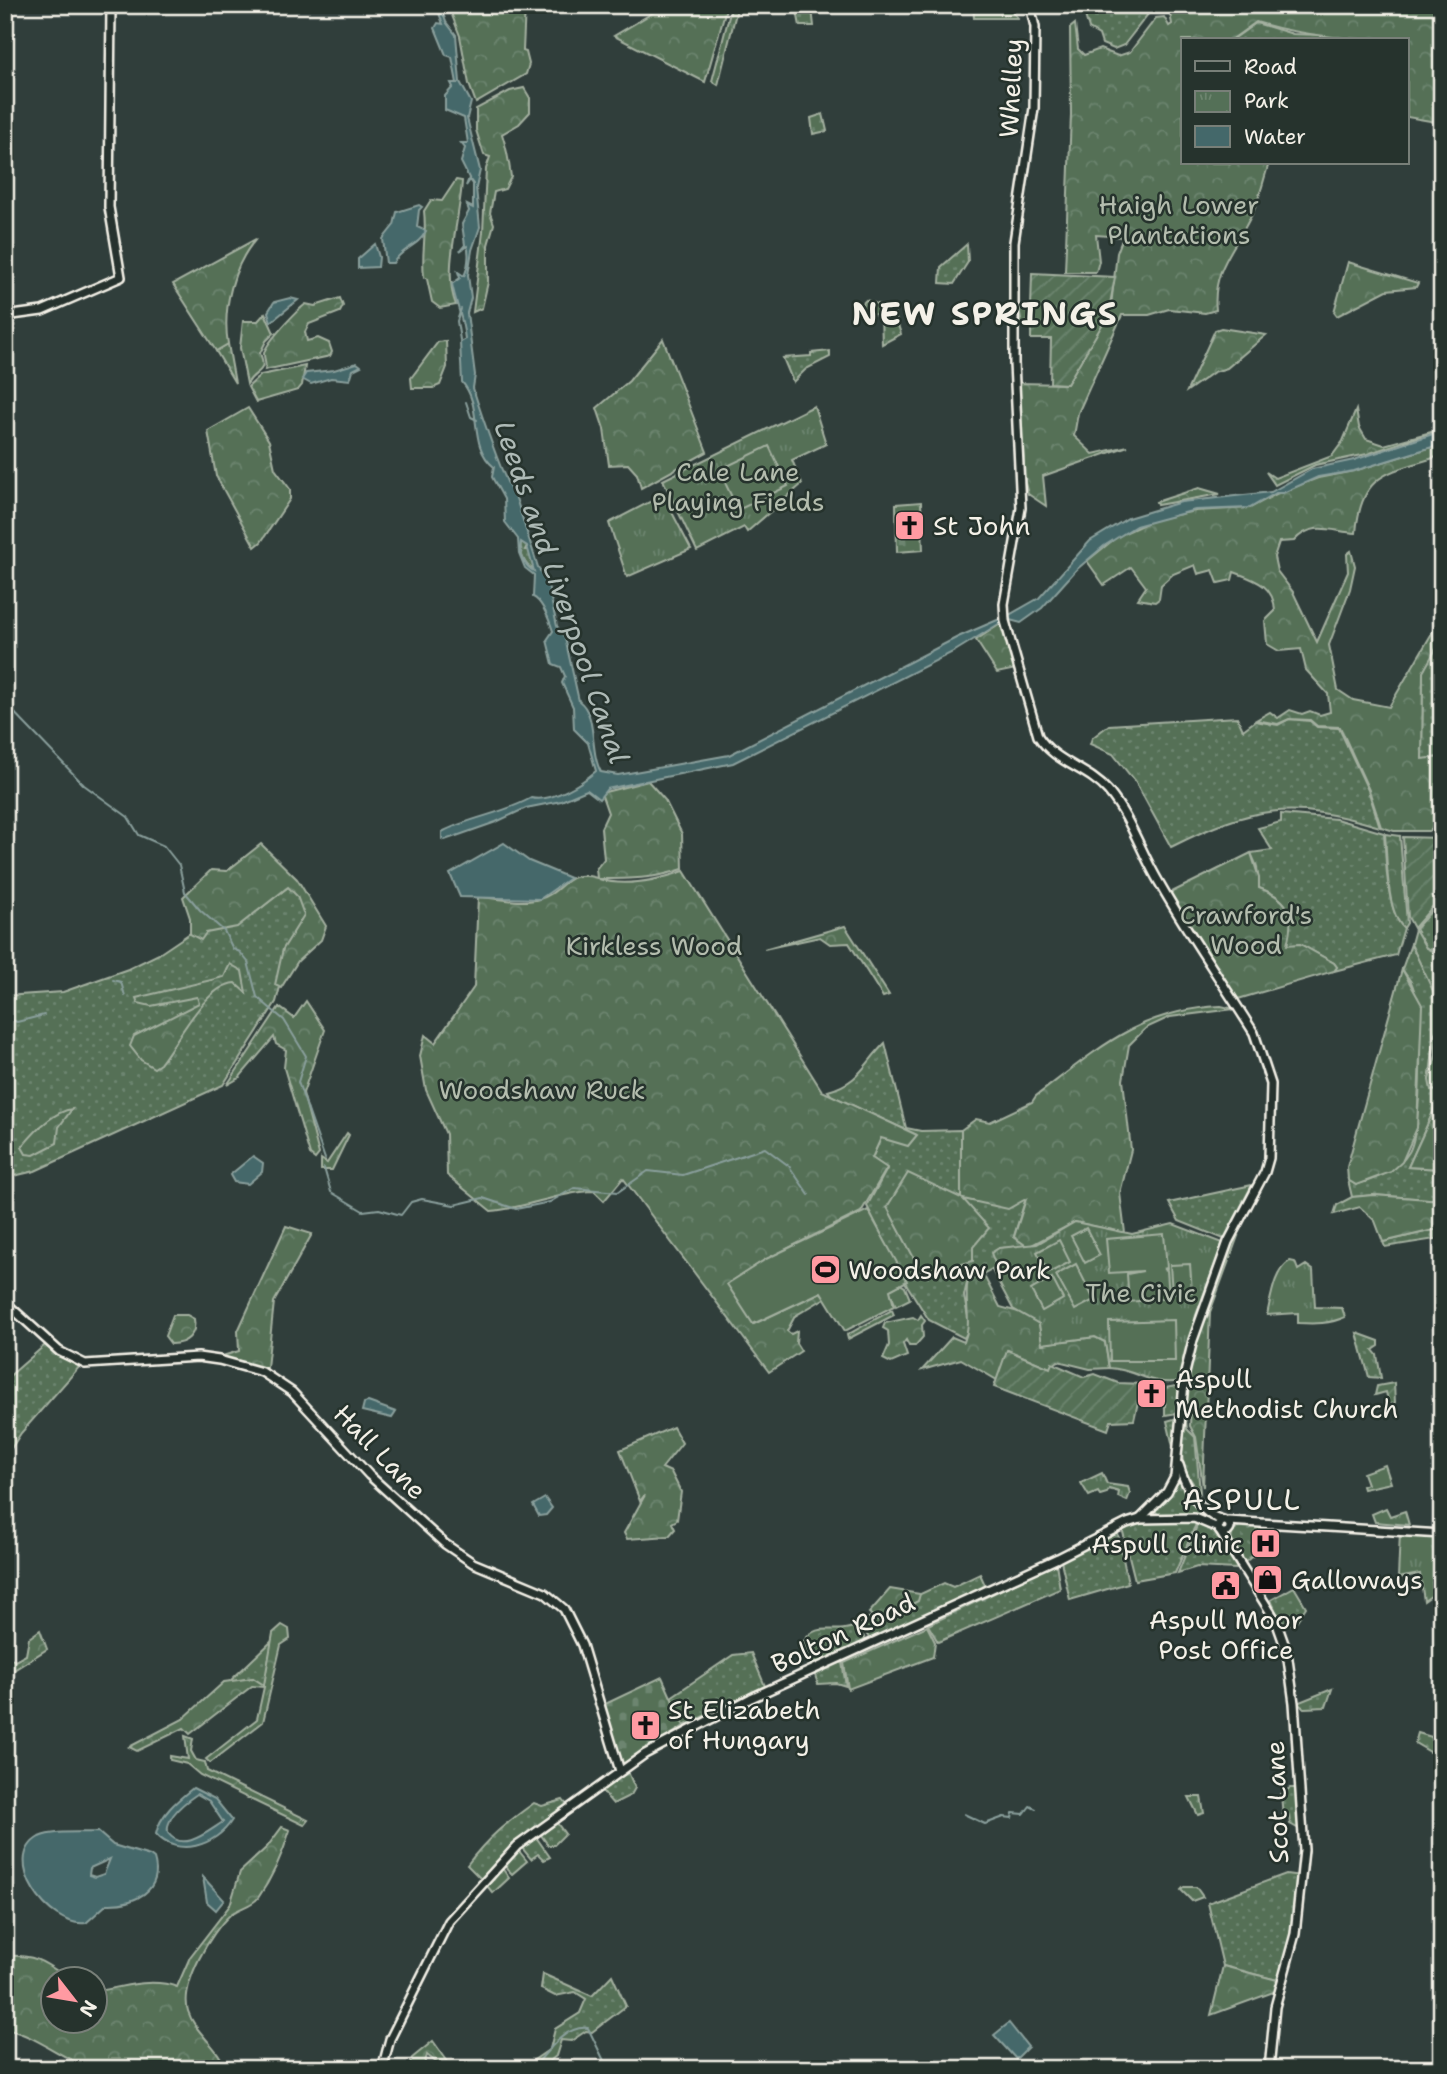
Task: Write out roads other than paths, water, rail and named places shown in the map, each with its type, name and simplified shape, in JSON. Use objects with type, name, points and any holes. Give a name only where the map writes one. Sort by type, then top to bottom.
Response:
[{"type":"main road","points":[[5,316],[42,311],[121,277],[109,207],[111,5]]},
{"type":"main road","name":"Whelley","points":[[1030,5],[1035,27],[1032,136],[1014,242],[1014,363],[1021,508],[1004,614],[1007,628],[1038,736],[1048,750],[1089,774],[1109,792],[1171,904],[1254,1033],[1271,1084],[1268,1165],[1227,1242],[1193,1340],[1185,1373],[1178,1461]]},
{"type":"main road","name":"Hall Lane","points":[[5,1302],[50,1345],[85,1364],[198,1357],[262,1372],[292,1392],[377,1483],[451,1549],[473,1563],[533,1586],[564,1609],[582,1645],[620,1770]]},
{"type":"main road","points":[[1178,1461],[1186,1483],[1200,1504],[1211,1516],[1228,1525]]},
{"type":"main road","points":[[1172,1487],[1178,1461]]},
{"type":"main road","points":[[1172,1487],[1179,1481],[1186,1483]]},
{"type":"main road","name":"Bolton Road","points":[[382,2069],[390,2039],[449,1921],[517,1846],[620,1770],[683,1732],[751,1698],[1140,1519],[1172,1487]]},
{"type":"main road","points":[[1194,1518],[1200,1513],[1200,1504]]},
{"type":"main road","points":[[1155,1506],[1155,1512],[1162,1518]]},
{"type":"main road","name":"Bolton Road","points":[[1140,1519],[1194,1518],[1219,1529]]},
{"type":"main road","points":[[1219,1529],[1241,1522],[1442,1534]]},
{"type":"main road","points":[[1228,1525],[1229,1547]]},
{"type":"main road","name":"Scot Lane","points":[[1219,1529],[1276,1621],[1287,1652],[1294,1703],[1304,1850],[1297,1922],[1275,2007],[1269,2069]]},
{"type":"water","points":[[436,5],[440,5],[446,22],[456,35],[460,82],[471,102],[467,118],[480,170],[476,188],[480,227],[472,250],[468,275],[471,298],[467,313],[475,375],[473,388],[499,463],[515,495],[538,567],[548,585],[557,626],[565,638],[579,701],[589,715],[595,754],[601,772],[618,775],[729,755],[1039,598],[1090,541],[1128,518],[1181,502],[1271,492],[1312,469],[1354,460],[1442,431],[1442,444],[1354,471],[1318,477],[1283,493],[1276,493],[1250,508],[1195,510],[1136,526],[1104,546],[1076,570],[1042,608],[1021,623],[1010,620],[999,624],[955,651],[733,763],[607,789],[599,799],[587,790],[561,801],[526,808],[496,822],[442,839],[442,832],[453,827],[531,798],[557,795],[596,771],[588,743],[574,729],[573,707],[562,683],[565,676],[561,667],[553,664],[547,640],[553,631],[548,617],[533,597],[534,575],[525,568],[519,553],[518,539],[505,522],[504,499],[492,477],[494,467],[481,448],[469,392],[462,382],[460,342],[465,339],[452,284],[460,278],[458,272],[464,276],[467,265],[467,246],[460,251],[465,245],[462,224],[469,211],[467,205],[473,208],[473,184],[470,180],[466,186],[469,178],[461,162],[465,148],[461,143],[468,143],[464,118],[445,110],[445,96],[453,87],[451,83],[457,83],[452,57],[446,55],[435,28],[438,23],[443,24]],"holes":[[[521,542],[527,546],[534,571],[527,566],[522,555]]]},
{"type":"water","points":[[419,205],[422,207],[419,210],[417,227],[426,231],[393,263],[386,263],[383,239],[394,225],[397,212]]},
{"type":"water","points":[[375,244],[379,257],[378,267],[358,268],[358,259]]},
{"type":"water","points":[[290,298],[298,300],[271,322],[268,312],[274,302]]},
{"type":"water","points":[[357,363],[361,366],[353,370],[350,380],[331,378],[311,384],[302,379],[306,373],[334,370]]},
{"type":"water","points":[[504,843],[529,861],[570,878],[540,899],[460,897],[450,874]]},
{"type":"water","points":[[253,1156],[263,1163],[262,1172],[248,1184],[234,1182],[230,1175]]},
{"type":"water","points":[[364,1403],[396,1412],[392,1418],[362,1411]]},
{"type":"water","points":[[545,1498],[552,1508],[546,1515],[539,1516],[533,1505]]},
{"type":"water","points":[[193,1788],[215,1799],[232,1820],[216,1837],[206,1842],[196,1846],[174,1846],[156,1834],[158,1827],[166,1814]],"holes":[[[197,1794],[209,1801],[223,1822],[188,1841],[174,1839],[168,1833],[170,1821],[187,1801]]]},
{"type":"water","points":[[98,1832],[113,1845],[154,1859],[155,1880],[144,1894],[136,1899],[107,1904],[86,1923],[71,1922],[44,1904],[34,1890],[27,1875],[25,1860],[28,1847],[45,1835]],"holes":[[[110,1859],[104,1874],[95,1877],[89,1875],[90,1868]]]},
{"type":"water","points":[[203,1877],[224,1900],[216,1910],[207,1902]]},
{"type":"water","points":[[1009,2023],[1028,2047],[1016,2059],[994,2035]]},
{"type":"waterway","points":[[460,340],[457,321],[461,309]]},
{"type":"waterway","name":"Leeds and Liverpool Canal","points":[[466,402],[471,417],[477,420]]},
{"type":"waterway","points":[[5,703],[84,785],[128,817],[139,835],[164,846],[179,865],[185,892],[200,910],[224,931],[233,949],[240,952],[248,962],[257,997],[284,1020],[306,1056],[298,1082],[325,1159]]},
{"type":"waterway","points":[[113,980],[121,982],[125,996]]},
{"type":"waterway","points":[[5,1017],[17,1022],[44,1015]]},
{"type":"waterway","points":[[324,1168],[331,1192],[363,1211],[379,1209],[401,1215],[411,1202],[422,1199],[454,1205],[483,1198],[516,1209],[550,1202],[574,1188],[618,1192],[648,1171],[683,1175],[765,1148],[789,1166],[809,1195]]},
{"type":"waterway","points":[[964,1814],[985,1824],[1004,1817],[1012,1818],[1013,1813],[1024,1814],[1030,1806],[1036,1809]]},
{"type":"waterway","points":[[532,2069],[564,2035],[579,2028],[588,2028],[608,2069]]},
{"type":"place","name":"St John","points":[[910,526]]},
{"type":"place","name":"Woodshaw Park","points":[[825,1270]]},
{"type":"place","name":"Aspull Methodist Church","points":[[1152,1394]]},
{"type":"place","name":"Aspull Clinic","points":[[1266,1544]]},
{"type":"place","name":"Galloways","points":[[1268,1580]]},
{"type":"place","name":"Aspull Moor Post Office","points":[[1226,1585]]},
{"type":"place","name":"St Elizabeth of Hungary","points":[[645,1725]]},
{"type":"district","name":"NEW SPRINGS","points":[[985,313]]},
{"type":"district","name":"ASPULL","points":[[1242,1500]]},
{"type":"park label","name":"Haigh Lower Plantations","points":[[1179,220]]},
{"type":"park label","name":"Cale Lane Playing Fields","points":[[738,487]]},
{"type":"park label","name":"Crawford's Wood","points":[[1246,930]]},
{"type":"park label","name":"Kirkless Wood","points":[[654,946]]},
{"type":"park label","name":"Woodshaw Ruck","points":[[542,1090]]},
{"type":"park label","name":"The Civic","points":[[1141,1293]]}]
